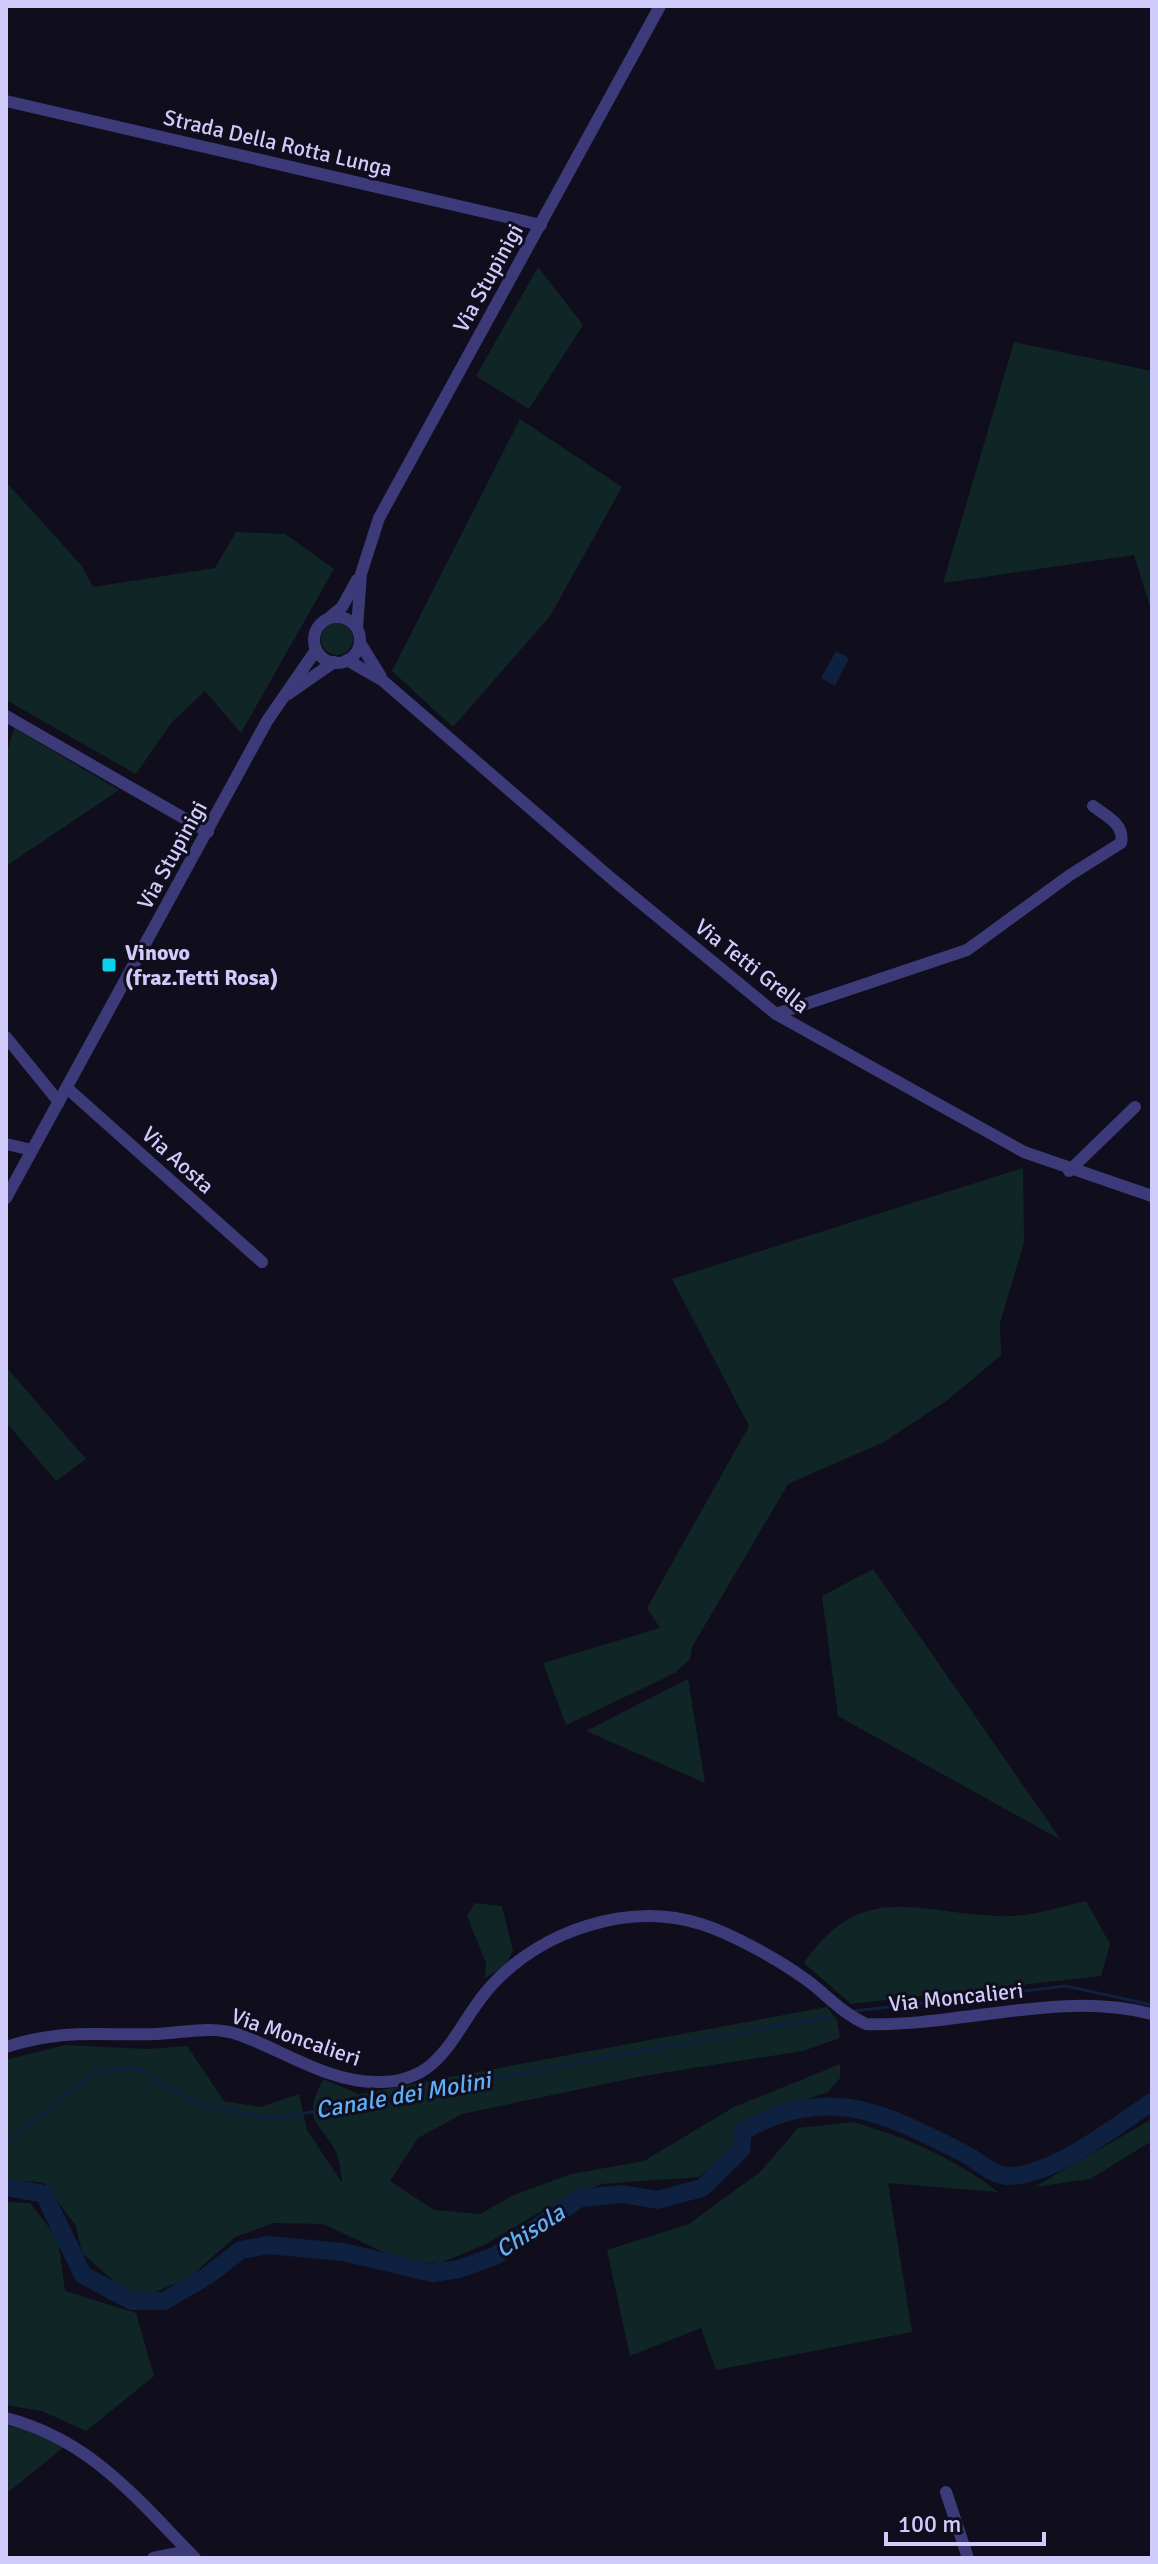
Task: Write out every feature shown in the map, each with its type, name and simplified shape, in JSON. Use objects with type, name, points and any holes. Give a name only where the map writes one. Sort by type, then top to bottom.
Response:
[{"type":"street","name":"Via Stupinigi","points":[[6,1198],[277,705],[316,650],[318,627],[342,607],[361,574],[386,505],[660,6]]},
{"type":"street","name":"Strada Della Rotta Lunga","points":[[6,101],[541,225]]},
{"type":"street","name":"Via Stupinigi","points":[[277,705],[302,682],[341,661],[360,643],[357,628],[361,574]]},
{"type":"street","points":[[330,617],[346,618],[357,628]]},
{"type":"street","name":"Via Tetti Grella","points":[[360,643],[382,680]]},
{"type":"street","points":[[316,650],[341,661]]},
{"type":"street","name":"Via Tetti Grella","points":[[341,661],[382,680],[612,879],[776,1014],[1011,1146],[1069,1171],[1152,1196]]},
{"type":"street","points":[[6,716],[208,832]]},
{"type":"street","points":[[776,1014],[967,950],[1070,875],[1121,843],[1123,833],[1119,826],[1093,806]]},
{"type":"street","points":[[6,1037],[59,1102]]},
{"type":"street","name":"Via Aosta","points":[[67,1088],[262,1262]]},
{"type":"street","points":[[1069,1171],[1135,1107]]},
{"type":"street","points":[[6,1144],[32,1150]]},
{"type":"street","name":"Via Moncalieri","points":[[6,2047],[63,2033],[123,2036],[208,2029],[236,2034],[311,2066],[354,2080],[399,2080],[423,2072],[443,2056],[472,2009],[518,1961],[573,1930],[635,1916],[667,1916],[703,1925],[787,1967],[850,2017],[866,2024],[1046,2008],[1095,2007],[1152,2014]]},
{"type":"street","points":[[6,2418],[37,2426],[79,2447],[117,2478],[191,2554]]},
{"type":"street","points":[[946,2492],[968,2558]]},
{"type":"street","points":[[153,2558],[191,2554]]},
{"type":"green space","points":[[538,267],[583,325],[529,409],[476,376]]},
{"type":"green space","points":[[1014,342],[1152,371],[1152,613],[1134,555],[943,583]]},
{"type":"green space","points":[[520,419],[622,487],[550,616],[453,727],[392,671]]},
{"type":"green space","points":[[6,482],[81,565],[93,587],[215,568],[236,532],[285,534],[334,569],[241,733],[205,691],[172,722],[136,774],[6,700]]},
{"type":"green space","points":[[337,623],[348,628],[353,639],[348,650],[337,655],[326,650],[321,639],[326,628]]},
{"type":"green space","points":[[14,728],[119,790],[6,866],[6,755]]},
{"type":"green space","points":[[1023,1168],[1024,1242],[1000,1323],[1001,1355],[949,1399],[884,1442],[788,1484],[692,1647],[690,1659],[675,1673],[566,1725],[543,1663],[660,1628],[647,1608],[749,1426],[672,1279]]},
{"type":"green space","points":[[6,1367],[86,1459],[56,1481],[6,1422]]},
{"type":"green space","points":[[873,1569],[1061,1840],[838,1716],[822,1596]]},
{"type":"green space","points":[[688,1679],[705,1783],[586,1731]]},
{"type":"green space","points":[[1086,1901],[1110,1944],[1101,1976],[851,2004],[804,1963],[827,1935],[851,1918],[874,1909],[925,1908],[1013,1916]]},
{"type":"green space","points":[[475,1903],[502,1906],[513,1951],[505,1966],[485,1978],[486,1963],[467,1916]]},
{"type":"green space","points":[[827,2007],[837,2020],[840,2038],[803,2051],[643,2076],[462,2114],[418,2138],[390,2181],[434,2210],[480,2214],[514,2195],[571,2174],[644,2161],[734,2107],[840,2064],[840,2078],[828,2092],[758,2115],[739,2128],[733,2150],[698,2177],[601,2184],[545,2209],[486,2244],[438,2264],[392,2256],[323,2224],[274,2223],[235,2237],[190,2277],[146,2296],[118,2285],[82,2253],[76,2226],[44,2183],[6,2179],[6,2060],[65,2045],[147,2049],[187,2046],[224,2101],[260,2107],[299,2094],[307,2130],[342,2183],[337,2155],[313,2113],[323,2079],[359,2094]]},
{"type":"green space","points":[[1152,2119],[1152,2141],[1090,2179],[1034,2187]]},
{"type":"green space","points":[[853,2122],[929,2150],[998,2192],[888,2183],[912,2332],[716,2370],[701,2328],[630,2356],[607,2250],[689,2224],[760,2172],[798,2128]]},
{"type":"green space","points":[[6,2202],[30,2203],[58,2239],[65,2291],[136,2313],[154,2376],[86,2431],[42,2411],[6,2405]]},
{"type":"green space","points":[[6,2425],[35,2432],[65,2446],[6,2494]]},
{"type":"water","points":[[836,651],[849,658],[835,686],[821,678]]},
{"type":"waterway","name":"Canale dei Molini","points":[[854,2011],[1066,1986],[1152,2005]]},
{"type":"waterway","name":"Canale dei Molini","points":[[6,2143],[93,2073],[135,2067],[197,2104],[273,2119],[832,2016]]},
{"type":"waterway","name":"Chisola","points":[[6,2187],[44,2194],[83,2275],[132,2301],[164,2301],[207,2276],[241,2250],[268,2245],[343,2252],[432,2273],[459,2269],[495,2256],[580,2198],[623,2194],[657,2200],[702,2188],[741,2150],[743,2131],[774,2117],[803,2109],[830,2106],[882,2116],[936,2139],[991,2171],[1007,2176],[1025,2174],[1064,2159],[1152,2102]]},
{"type":"place","name":"Vinovo (fraz.Tetti Rosa)","points":[[109,965]]}]
